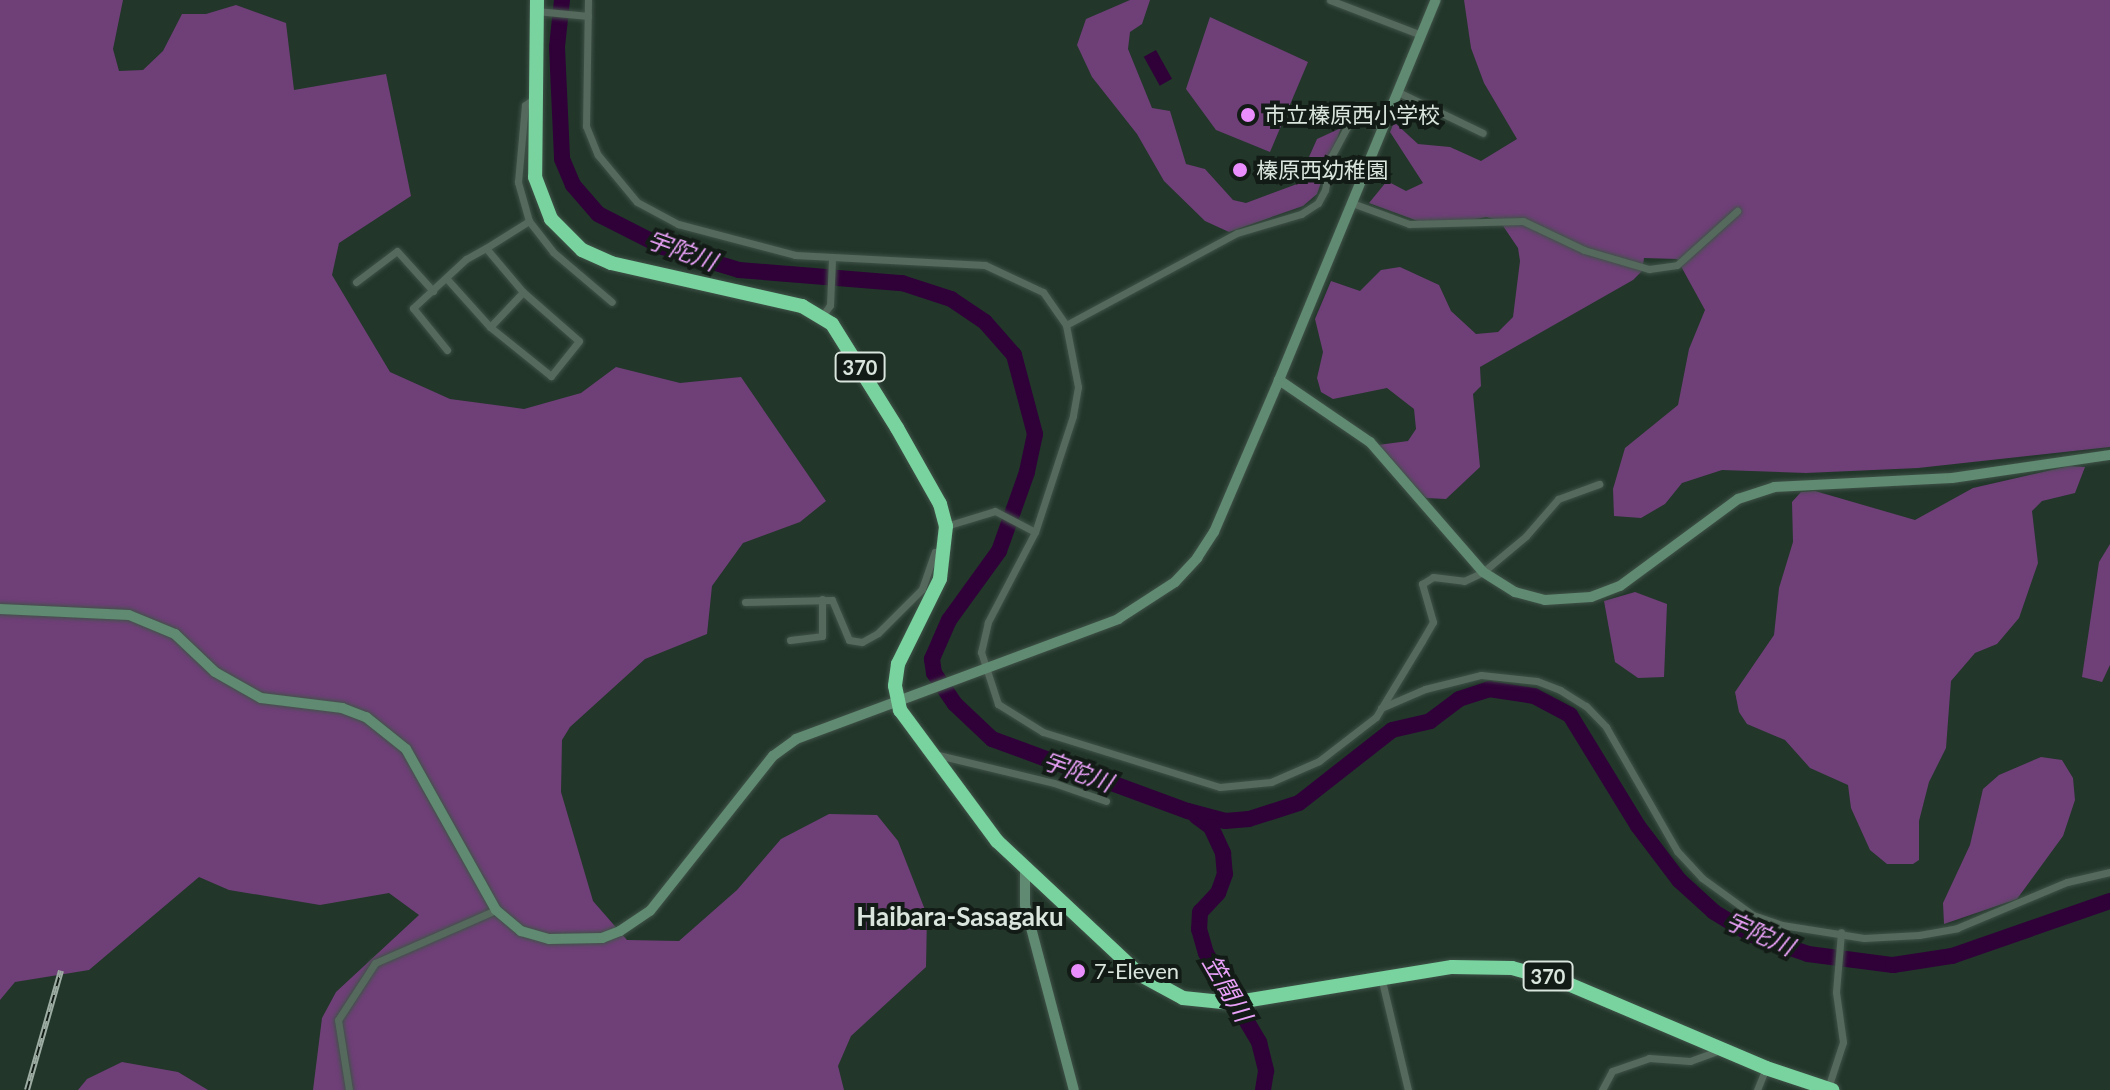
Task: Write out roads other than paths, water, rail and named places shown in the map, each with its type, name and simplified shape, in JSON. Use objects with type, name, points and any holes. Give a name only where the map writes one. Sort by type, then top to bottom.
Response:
[{"type":"highway","points":[[539,7],[535,177],[544,207],[570,241],[611,263],[826,309]]},
{"type":"highway","name":"370","points":[[826,309],[940,504],[946,526],[940,579],[898,664],[896,699],[931,754],[1025,872],[1154,985],[1183,998],[1238,1003],[1468,966],[1533,971],[1766,1068],[1829,1089]]},
{"type":"street","points":[[588,0],[586,126],[618,184],[654,213],[678,224],[832,261],[985,265],[1043,292],[1066,325],[1078,387],[1032,530],[988,622],[981,652],[982,668],[998,704],[1043,732],[1220,787],[1271,782],[1319,761],[1355,738],[1381,708],[1433,622],[1422,584],[1433,577],[1464,581],[1483,572],[1558,499],[1599,484]]},
{"type":"street","points":[[1330,0],[1421,35]]},
{"type":"street","points":[[0,609],[129,615],[175,634],[215,672],[261,698],[342,708],[366,717],[406,749],[496,910],[521,931],[549,939],[602,938],[620,931],[650,911],[773,756],[827,723],[1118,619],[1175,582],[1214,532],[1436,0]]},
{"type":"street","points":[[539,7],[586,16]]},
{"type":"street","points":[[1398,92],[1483,133]]},
{"type":"street","points":[[536,96],[525,105],[518,182],[529,221],[553,252],[612,302]]},
{"type":"street","points":[[1066,325],[1237,233],[1301,214],[1318,203],[1325,190],[1331,157],[1353,116],[1383,127]]},
{"type":"street","points":[[1352,203],[1409,224],[1523,221],[1584,250],[1649,269],[1677,265],[1737,211]]},
{"type":"street","points":[[447,350],[413,308],[486,248],[529,221]]},
{"type":"street","points":[[447,279],[490,327],[551,376],[579,341],[523,292],[486,248]]},
{"type":"street","points":[[356,282],[397,251],[433,291]]},
{"type":"street","points":[[826,309],[832,261]]},
{"type":"street","points":[[490,327],[523,292]]},
{"type":"street","points":[[1279,380],[1370,442],[1404,474],[1483,572],[1529,596],[1563,601],[1591,597],[1636,576],[1738,499],[1774,487],[1952,478],[2110,455]]},
{"type":"street","points":[[946,526],[995,511],[1032,530]]},
{"type":"street","points":[[745,602],[822,599],[838,607],[849,640],[866,640],[922,589],[935,552],[945,551]]},
{"type":"street","points":[[790,640],[822,636],[822,599]]},
{"type":"street","points":[[1381,708],[1425,689],[1481,675],[1537,681],[1560,690],[1586,706],[1606,727],[1677,851],[1702,878],[1753,915],[1782,925],[1890,938],[1957,928],[2067,882],[2110,872]]},
{"type":"street","points":[[931,754],[1054,783],[1106,801]]},
{"type":"street","points":[[1025,872],[1025,905],[1074,1090]]},
{"type":"street","points":[[349,1090],[338,1020],[375,963],[496,910]]},
{"type":"street","points":[[1829,1089],[1843,1042],[1836,980],[1841,934]]},
{"type":"street","points":[[1382,981],[1408,1090]]},
{"type":"street","points":[[1602,1090],[1612,1071],[1649,1058],[1690,1061],[1724,1049]]},
{"type":"street","points":[[1757,1090],[1766,1068]]},
{"type":"waterway","name":"宇陀川","points":[[562,0],[557,47],[562,159],[573,185],[598,214],[663,247],[739,270],[902,283],[951,299],[985,322],[1014,355],[1035,434],[1027,472],[999,551],[949,620],[932,659],[934,673],[955,704],[992,739],[1188,811],[1225,821],[1249,819],[1299,803],[1392,730],[1430,721],[1459,699],[1489,689],[1534,696],[1570,715],[1638,826],[1679,880],[1714,912],[1752,935],[1808,954],[1893,965],[1952,956],[2110,901]]},
{"type":"waterway","name":"笠間川","points":[[1196,816],[1211,827],[1223,853],[1225,874],[1218,893],[1200,912],[1199,929],[1206,953],[1259,1042],[1266,1071],[1263,1090]]},
{"type":"railway","points":[[27,1090],[61,971]]},
{"type":"place","name":"市立榛原西小学校","points":[[1248,115]]},
{"type":"place","name":"榛原西幼稚園","points":[[1240,170]]},
{"type":"place","name":"7-Eleven","points":[[1078,971]]},
{"type":"district","name":"Haibara-Sasagaku","points":[[960,917]]}]
